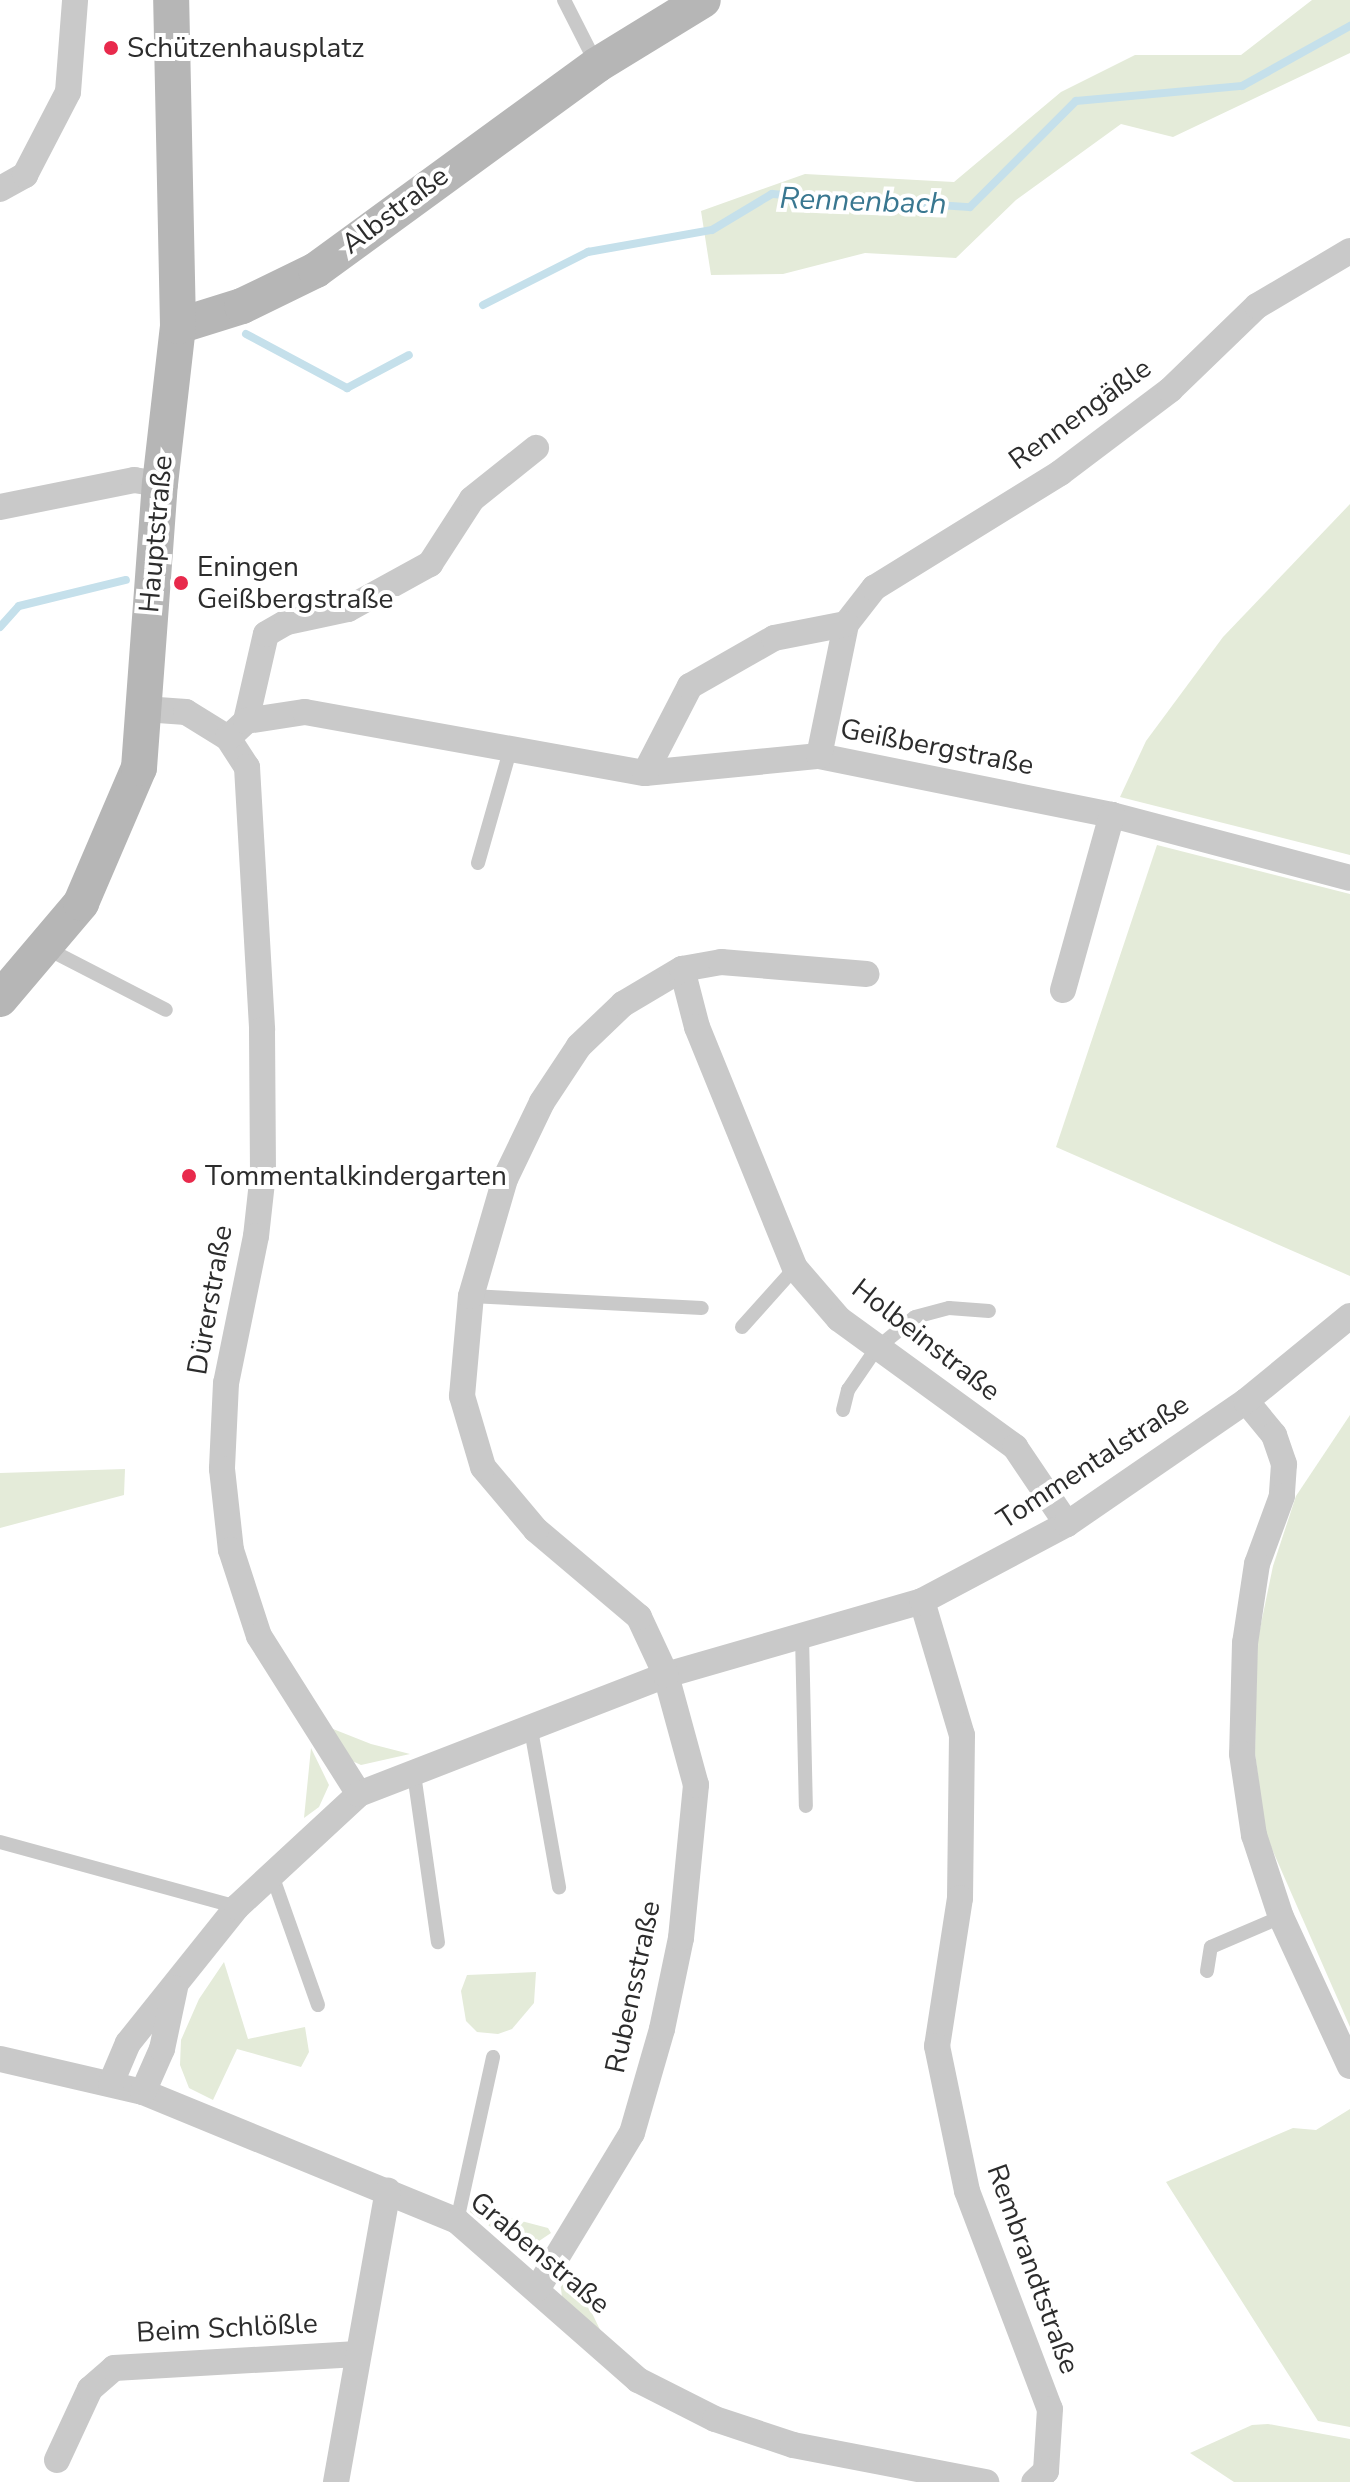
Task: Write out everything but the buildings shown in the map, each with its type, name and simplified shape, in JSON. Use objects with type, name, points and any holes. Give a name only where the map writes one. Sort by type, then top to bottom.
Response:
[{"type":"main road","name":"Albstraße","points":[[178,326],[242,306],[316,270],[597,65],[703,0]]},
{"type":"main road","name":"Hauptstraße","points":[[0,999],[81,903],[139,768],[160,484],[178,326],[171,14]]},
{"type":"street","points":[[0,189],[25,175],[68,92],[75,0]]},
{"type":"street","name":"Rennengäßle","points":[[819,756],[846,624],[874,588],[1060,473],[1170,390],[1257,306],[1350,251]]},
{"type":"street","points":[[237,730],[266,634],[287,622],[348,609],[430,564],[472,499],[536,448]]},
{"type":"street","points":[[0,507],[134,480],[160,484]]},
{"type":"street","points":[[645,773],[690,686],[774,638],[846,624]]},
{"type":"street","name":"Dürerstraße","points":[[144,709],[186,712],[237,730],[247,767],[262,1030],[258,1220],[226,1383],[222,1469],[231,1550],[259,1636],[359,1794]]},
{"type":"street","name":"Geißbergstraße","points":[[237,730],[305,712],[645,773],[819,756],[1112,815],[1350,878]]},
{"type":"street","points":[[1063,990],[1112,815]]},
{"type":"street","points":[[666,1675],[639,1617],[536,1530],[483,1467],[462,1396],[461,1369],[471,1296],[505,1179],[542,1102],[579,1046],[623,1004],[682,969],[721,962],[867,974]]},
{"type":"street","name":"Holbeinstraße","points":[[682,969],[697,1027],[795,1268],[839,1319],[876,1349],[1015,1447],[1067,1524]]},
{"type":"street","name":"Tommentalstraße","points":[[111,2083],[128,2043],[237,1907],[359,1794],[530,1724],[666,1675],[922,1601],[1067,1524],[1246,1401],[1350,1316]]},
{"type":"street","points":[[1246,1401],[1274,1435],[1284,1464],[1282,1496],[1257,1564],[1245,1643],[1242,1754],[1254,1835],[1281,1917],[1350,2066]]},
{"type":"street","name":"Rembrandtstraße","points":[[922,1601],[962,1735],[960,1898],[937,2046],[967,2191],[1050,2409],[1046,2471],[1034,2482]]},
{"type":"street","name":"Rubensstraße","points":[[538,2288],[632,2133],[669,1999],[681,1938],[696,1785],[666,1675]]},
{"type":"street","name":"Tommentalstraße","points":[[143,2092],[162,2049],[175,1988]]},
{"type":"street","name":"Grabenstraße","points":[[0,2059],[143,2092],[457,2221],[538,2288],[638,2380],[715,2419],[793,2445],[986,2482]]},
{"type":"street","points":[[336,2482],[388,2191]]},
{"type":"street","name":"Beim Schlößle","points":[[57,2460],[90,2389],[114,2368],[358,2354]]},
{"type":"lane","points":[[564,0],[597,65]]},
{"type":"lane","points":[[478,863],[510,751]]},
{"type":"lane","points":[[44,947],[166,1010]]},
{"type":"lane","points":[[742,1327],[795,1268]]},
{"type":"lane","points":[[471,1296],[702,1308]]},
{"type":"lane","points":[[843,1410],[848,1390],[876,1349],[915,1317],[949,1308],[989,1311]]},
{"type":"lane","points":[[802,1636],[806,1806]]},
{"type":"lane","points":[[530,1724],[559,1887]]},
{"type":"lane","points":[[414,1774],[438,1942]]},
{"type":"lane","points":[[0,1842],[237,1907]]},
{"type":"lane","points":[[272,1875],[318,2005]]},
{"type":"lane","points":[[1207,1971],[1211,1947],[1281,1917]]},
{"type":"lane","points":[[457,2221],[493,2057]]},
{"type":"green space","points":[[1312,0],[1350,0],[1350,53],[1173,137],[1121,124],[1016,200],[956,258],[865,253],[783,274],[711,275],[701,211],[805,174],[954,182],[1061,92],[1135,55],[1241,55]]},
{"type":"green space","points":[[1350,504],[1350,855],[1120,797],[1146,741],[1223,637]]},
{"type":"green space","points":[[1157,845],[1350,894],[1350,1276],[1056,1147]]},
{"type":"green space","points":[[1350,1415],[1350,2027],[1265,1833],[1255,1753],[1257,1643],[1273,1566],[1296,1496]]},
{"type":"green space","points":[[125,1469],[124,1495],[0,1528],[0,1473]]},
{"type":"green space","points":[[328,1727],[371,1744],[410,1754],[361,1765],[350,1760]]},
{"type":"green space","points":[[311,1748],[329,1785],[319,1807],[304,1818]]},
{"type":"green space","points":[[224,1962],[248,2039],[305,2027],[309,2052],[301,2067],[237,2049],[213,2100],[189,2088],[180,2065],[181,2040],[199,1999]]},
{"type":"green space","points":[[536,1972],[534,2003],[512,2029],[498,2034],[477,2032],[466,2021],[461,1991],[467,1975]]},
{"type":"green space","points":[[1350,2109],[1350,2427],[1318,2421],[1166,2182],[1293,2128],[1316,2130]]},
{"type":"green space","points":[[472,2208],[548,2228],[551,2233],[536,2243],[510,2241],[470,2212]]},
{"type":"green space","points":[[558,2266],[574,2276],[605,2340],[562,2297]]},
{"type":"green space","points":[[1268,2424],[1350,2439],[1350,2482],[1234,2482],[1190,2453],[1252,2425]]},
{"type":"waterway","name":"Rennenbach","points":[[483,305],[588,252],[712,230],[772,194],[970,207],[1076,101],[1242,86],[1350,26]]},
{"type":"waterway","name":"Rennenbach","points":[[246,334],[347,388],[409,355]]},
{"type":"waterway","name":"Rennenbach","points":[[0,627],[19,606],[126,580]]},
{"type":"place","name":"Schützenhausplatz","points":[[111,48]]},
{"type":"place","name":"Eningen Geißbergstraße","points":[[181,583]]},
{"type":"place","name":"Tommentalkindergarten","points":[[189,1176]]}]
